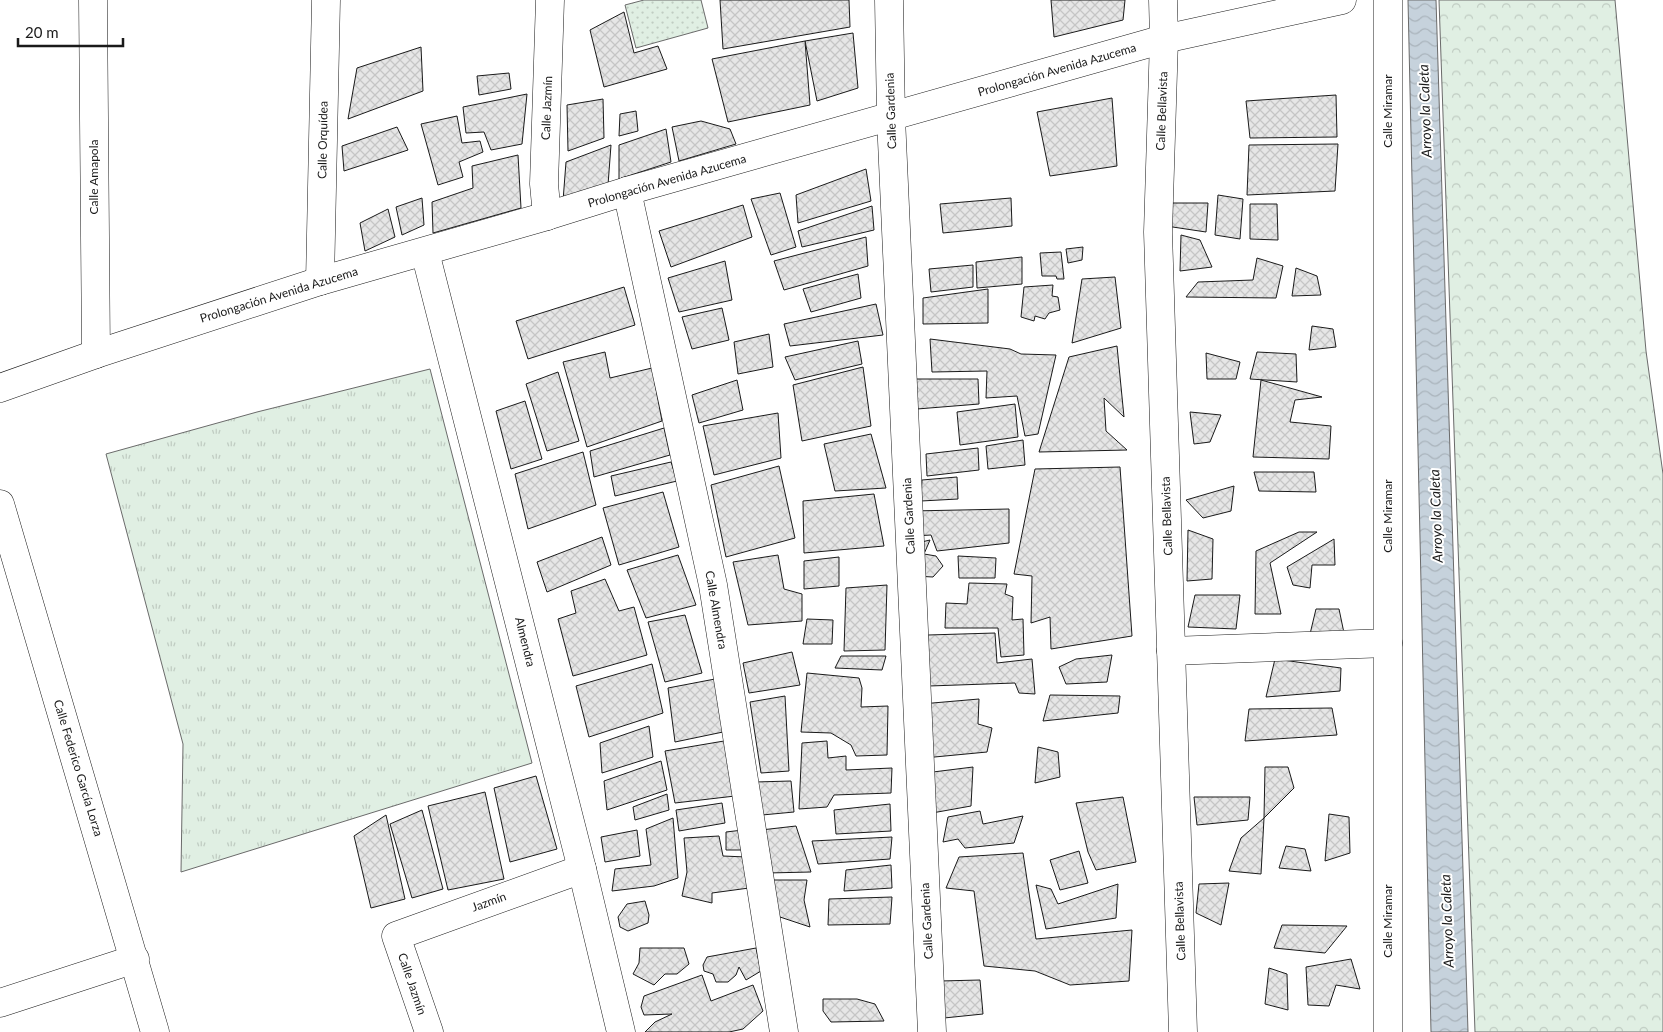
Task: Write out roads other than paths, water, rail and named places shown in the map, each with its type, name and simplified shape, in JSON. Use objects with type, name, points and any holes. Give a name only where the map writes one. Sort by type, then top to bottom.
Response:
[{"type":"street","name":"Calle Amapola","points":[[93,0],[96,354]]},
{"type":"street","name":"Calle Orquídea","points":[[320,281],[326,0]]},
{"type":"street","name":"Calle Jazmín","points":[[547,216],[544,184],[550,0]]},
{"type":"street","name":"Calle Gardenia","points":[[889,0],[891,118],[932,1032]]},
{"type":"street","name":"Calle Bellavista","points":[[1163,0],[1164,39],[1158,232],[1183,1032]]},
{"type":"street","name":"Prolongación Avenida Azucema","points":[[0,388],[96,354],[320,281],[426,252],[627,191],[891,118],[1164,39],[1342,0]]},
{"type":"street","name":"Calle Miramar","points":[[1388,0],[1388,1032]]},
{"type":"street","name":"Calle Almendra","points":[[627,191],[713,586],[784,1032]]},
{"type":"street","name":"Almendra","points":[[426,252],[582,869],[621,1032]]},
{"type":"street","name":"Calle Federico García Lorza","points":[[0,504],[155,1032]]},
{"type":"street","points":[[1171,650],[1388,643]]},
{"type":"street","name":"Jazmín","points":[[396,936],[582,869]]},
{"type":"street","name":"Calle Jazmín","points":[[396,936],[429,1032]]},
{"type":"street","points":[[0,1003],[135,959]]},
{"type":"water","name":"Arroyo la Caleta","points":[[1408,0],[1436,0],[1468,1032],[1431,1032]]}]
